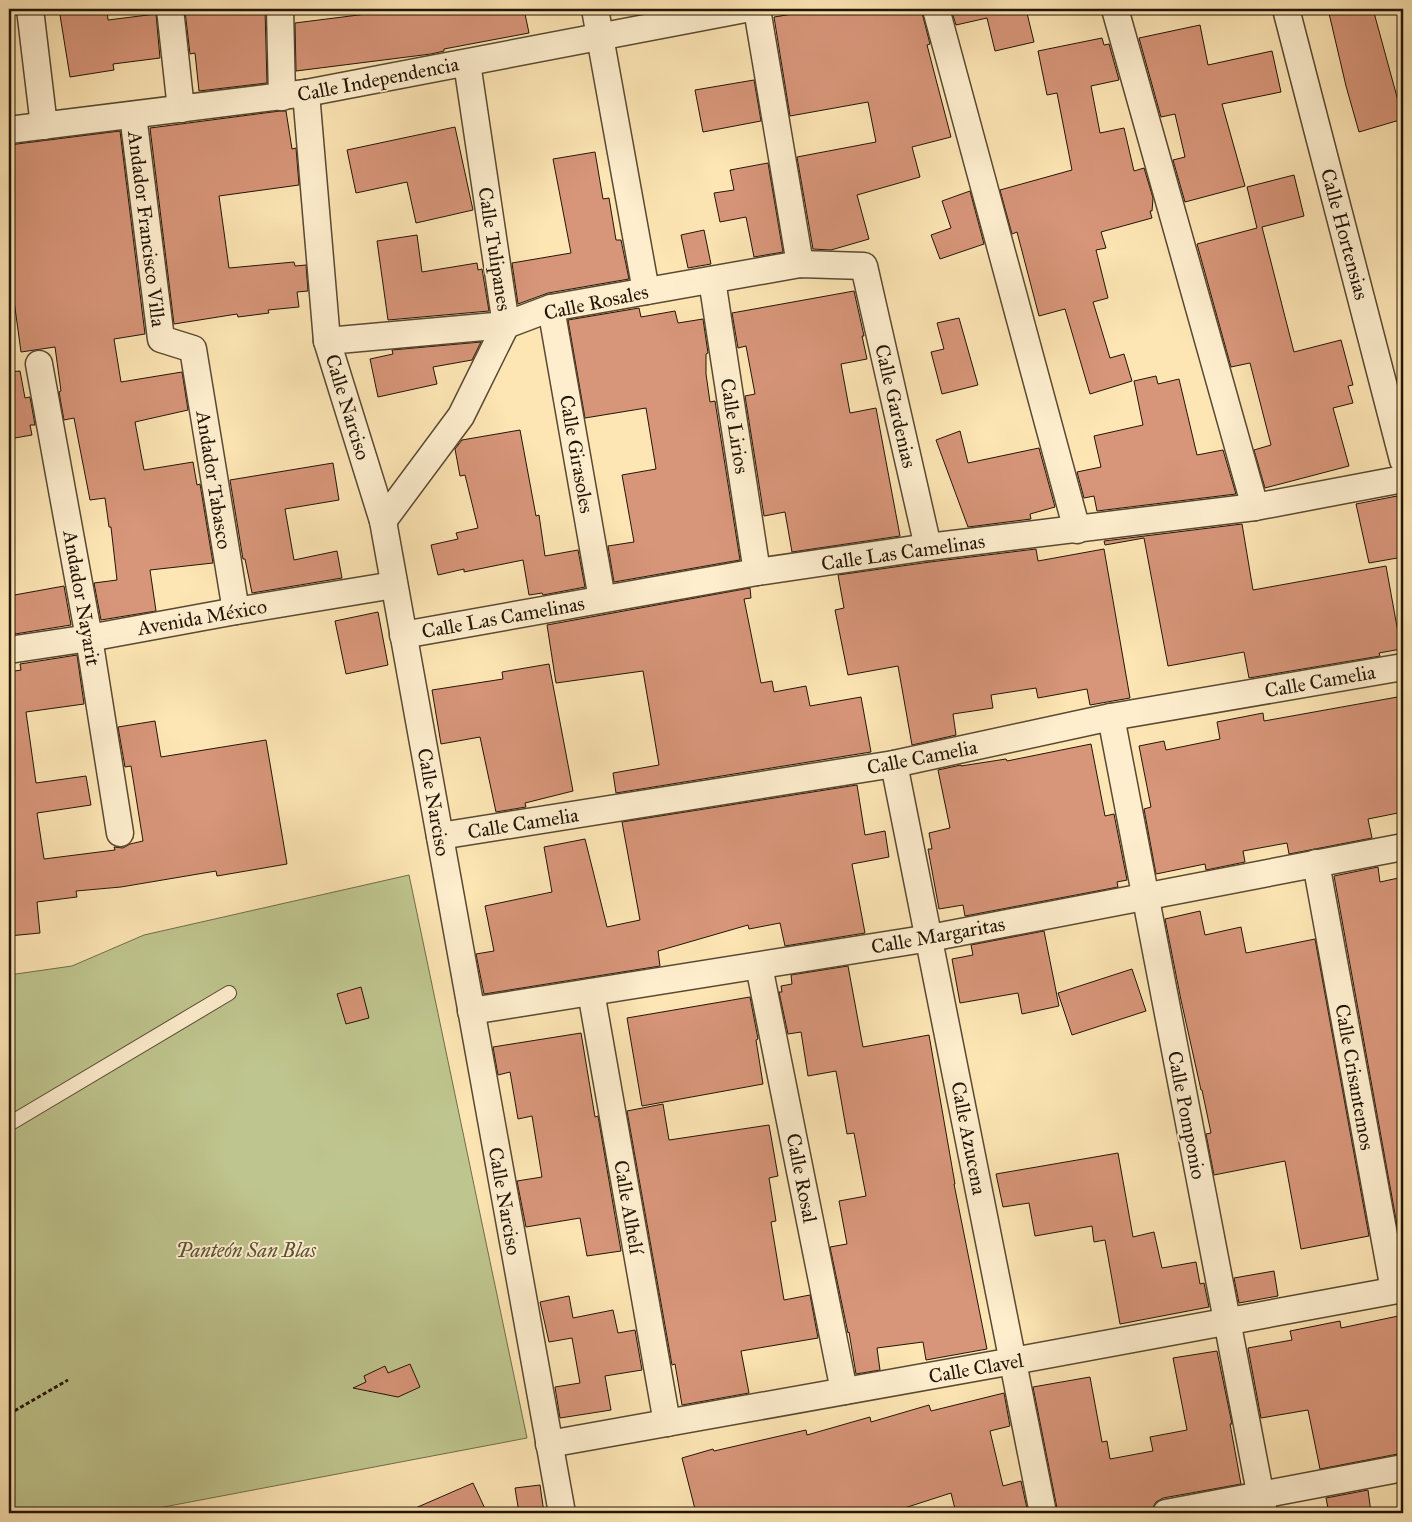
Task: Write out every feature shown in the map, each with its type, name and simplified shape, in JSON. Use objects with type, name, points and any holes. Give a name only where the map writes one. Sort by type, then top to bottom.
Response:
[{"type":"street","points":[[30,9],[44,126]]},
{"type":"street","points":[[170,9],[181,109]]},
{"type":"street","name":"Calle Narciso","points":[[280,9],[294,95],[328,341],[383,521],[562,1513]]},
{"type":"street","points":[[595,9],[646,292]]},
{"type":"street","name":"Calle Independencia","points":[[9,130],[294,95],[745,9]]},
{"type":"street","points":[[757,9],[800,264]]},
{"type":"street","points":[[936,9],[1077,530]]},
{"type":"street","points":[[1114,9],[1255,507]]},
{"type":"street","name":"Calle Hortensias","points":[[1286,9],[1403,460]]},
{"type":"street","name":"Calle Tulipanes","points":[[383,521],[461,416],[506,325],[466,62]]},
{"type":"street","name":"Andador Francisco Villa","points":[[132,115],[161,339],[193,349]]},
{"type":"street","name":"Calle Rosales","points":[[328,341],[506,325],[551,308],[800,264],[864,266]]},
{"type":"street","name":"Calle Gardenias","points":[[864,266],[928,547]]},
{"type":"street","name":"Calle Lirios","points":[[712,280],[757,572]]},
{"type":"street","name":"Calle Girasoles","points":[[551,308],[602,599]]},
{"type":"street","name":"Andador Tabasco","points":[[193,349],[236,611]]},
{"type":"street","name":"Andador Nayarit","points":[[39,364],[89,638],[120,833]]},
{"type":"street","name":"Calle Las Camelinas","points":[[404,635],[757,572],[928,547],[1255,507],[1403,479]]},
{"type":"street","name":"Avenida México","points":[[9,650],[89,638],[394,584]]},
{"type":"street","name":"Calle Camelia","points":[[440,836],[894,764],[1111,717],[1403,667]]},
{"type":"street","name":"Calle Pomponio","points":[[1111,717],[1262,1504]]},
{"type":"street","name":"Calle Azucena","points":[[894,764],[1043,1513]]},
{"type":"street","name":"Calle Margaritas","points":[[471,1011],[930,938],[1403,846]]},
{"type":"street","name":"Calle Crisantemos","points":[[1316,863],[1399,1290]]},
{"type":"street","name":"Calle Rosal","points":[[759,966],[844,1392]]},
{"type":"street","name":"Calle Alhelí","points":[[591,992],[667,1422]]},
{"type":"street","name":"Calle Clavel","points":[[549,1444],[1399,1290]]},
{"type":"street","points":[[1166,1513],[1262,1504],[1403,1468]]},
{"type":"lane","points":[[9,1124],[229,993]]},
{"type":"path","points":[[9,1414],[68,1380]]},
{"type":"green space","name":"Panteón San Blas","points":[[409,875],[527,1438],[132,1513],[9,1513],[9,975],[72,966],[144,935]]},
{"type":"building","points":[[59,9],[107,9],[108,20],[156,14],[160,58],[113,64],[114,70],[70,77]]},
{"type":"building","points":[[200,9],[265,9],[267,83],[199,91],[195,53],[190,54],[185,11]]},
{"type":"building","points":[[406,9],[524,9],[529,33],[444,49],[444,51],[431,54],[296,71],[295,23]]},
{"type":"building","points":[[804,9],[921,9],[930,44],[927,45],[951,137],[912,147],[920,177],[857,195],[869,239],[831,250],[813,249],[797,157],[876,142],[868,102],[790,116],[774,17],[805,12]]},
{"type":"building","points":[[951,9],[1026,9],[1034,42],[995,51],[987,18],[956,25]]},
{"type":"building","points":[[1328,9],[1373,9],[1403,119],[1359,132]]},
{"type":"building","points":[[1200,25],[1208,65],[1272,51],[1281,92],[1222,104],[1245,186],[1185,202],[1173,160],[1185,157],[1175,114],[1161,117],[1139,38]]},
{"type":"building","points":[[1102,38],[1104,45],[1109,44],[1119,80],[1091,86],[1100,133],[1124,128],[1134,171],[1144,168],[1153,198],[1152,211],[1150,211],[1152,218],[1101,232],[1106,248],[1096,250],[1108,298],[1093,302],[1110,358],[1124,354],[1132,381],[1090,394],[1065,309],[1039,316],[1017,232],[1012,234],[1000,190],[1072,170],[1057,93],[1047,95],[1038,51]]},
{"type":"building","points":[[754,80],[761,121],[703,132],[695,90]]},
{"type":"building","points":[[286,111],[292,149],[296,148],[299,185],[219,196],[229,268],[294,262],[295,266],[306,265],[308,291],[297,292],[299,307],[268,310],[269,313],[238,317],[237,314],[174,324],[150,128]]},
{"type":"building","points":[[455,127],[473,210],[416,223],[407,182],[356,193],[347,150]]},
{"type":"building","points":[[120,131],[145,334],[114,339],[121,382],[182,372],[188,410],[135,422],[144,470],[193,462],[197,485],[200,484],[213,563],[150,570],[156,611],[101,620],[94,583],[117,580],[111,527],[109,527],[105,498],[90,500],[74,418],[64,420],[59,392],[61,391],[55,347],[21,352],[9,264],[9,145]]},
{"type":"building","points":[[595,152],[603,199],[609,198],[616,240],[621,240],[629,279],[548,293],[518,304],[512,263],[571,253],[553,159]]},
{"type":"building","points":[[768,163],[783,252],[754,257],[746,217],[720,222],[714,193],[734,190],[730,170]]},
{"type":"building","points":[[1294,175],[1304,216],[1262,227],[1294,352],[1341,340],[1353,385],[1348,386],[1353,403],[1333,408],[1349,466],[1265,488],[1254,450],[1271,445],[1250,363],[1231,367],[1197,244],[1257,228],[1247,187]]},
{"type":"building","points":[[970,191],[984,244],[940,259],[931,235],[951,228],[942,201]]},
{"type":"building","points":[[704,230],[711,264],[688,268],[681,235]]},
{"type":"building","points":[[417,235],[422,272],[477,263],[478,270],[482,269],[489,311],[388,320],[377,241]]},
{"type":"building","points":[[854,291],[867,359],[841,364],[850,413],[876,408],[900,536],[792,552],[785,512],[764,516],[745,396],[755,394],[746,346],[738,348],[732,313]]},
{"type":"building","points":[[639,308],[641,317],[675,311],[678,323],[703,319],[708,353],[706,354],[706,374],[710,402],[715,401],[740,560],[614,582],[608,546],[634,542],[622,475],[656,469],[646,408],[585,418],[568,320]]},
{"type":"building","points":[[959,318],[978,385],[942,394],[931,352],[944,349],[937,323]]},
{"type":"building","points":[[481,342],[472,360],[433,367],[437,384],[378,397],[370,359],[393,354],[392,350]]},
{"type":"building","points":[[20,371],[25,398],[30,397],[35,425],[30,425],[32,435],[9,439],[9,372]]},
{"type":"building","points":[[1156,376],[1158,384],[1179,379],[1197,455],[1223,450],[1236,494],[1097,511],[1094,496],[1084,498],[1077,472],[1101,467],[1094,436],[1143,425],[1134,381]]},
{"type":"building","points":[[520,430],[536,516],[539,515],[545,556],[578,550],[585,587],[543,595],[542,593],[529,595],[523,560],[464,572],[464,569],[438,575],[431,545],[458,539],[456,533],[478,528],[465,475],[460,476],[455,449],[462,440]]},
{"type":"building","points":[[960,431],[968,463],[1039,448],[1055,507],[1030,514],[1031,519],[968,527],[936,440]]},
{"type":"building","points":[[333,463],[339,500],[285,509],[294,560],[337,551],[342,578],[252,593],[245,559],[243,559],[230,480]]},
{"type":"building","points":[[1397,496],[1403,525],[1403,557],[1369,563],[1356,504]]},
{"type":"building","points":[[1242,524],[1253,590],[1386,566],[1401,649],[1379,653],[1380,656],[1249,678],[1244,652],[1168,666],[1144,538],[1105,545],[1104,541]]},
{"type":"building","points":[[1036,549],[1038,561],[1104,549],[1130,698],[1090,705],[1087,689],[1038,698],[1036,688],[991,695],[993,708],[953,714],[956,735],[912,745],[898,666],[848,675],[835,610],[844,608],[838,575]]},
{"type":"building","points":[[64,586],[71,625],[15,634],[9,596]]},
{"type":"building","points":[[750,588],[751,598],[744,599],[761,683],[772,681],[774,692],[806,686],[810,706],[861,697],[871,752],[616,793],[613,773],[659,765],[643,671],[556,683],[547,625]]},
{"type":"building","points":[[378,612],[388,665],[346,674],[335,621]]},
{"type":"building","points":[[77,655],[84,704],[26,712],[36,783],[86,776],[91,805],[37,813],[44,859],[115,850],[114,847],[123,848],[143,841],[131,766],[125,767],[118,727],[155,721],[161,757],[266,740],[287,864],[217,876],[216,871],[121,887],[76,891],[77,897],[37,902],[40,933],[9,936],[9,672],[21,670],[20,664]]},
{"type":"building","points":[[549,664],[573,791],[525,803],[526,807],[496,812],[480,737],[441,744],[432,690],[503,679],[502,672]]},
{"type":"building","points":[[1403,696],[1403,812],[1368,819],[1372,838],[1289,854],[1287,843],[1243,851],[1245,862],[1206,870],[1205,864],[1156,874],[1144,809],[1151,807],[1139,746],[1164,741],[1166,750],[1220,739],[1217,722],[1263,713],[1264,721]]},
{"type":"building","points":[[1091,744],[1105,816],[1114,814],[1127,880],[1117,882],[1118,887],[965,916],[963,905],[939,909],[928,849],[932,849],[929,833],[950,828],[938,770],[1006,759],[1007,761]]},
{"type":"building","points":[[857,785],[865,835],[885,831],[889,857],[852,864],[865,933],[785,946],[780,923],[749,929],[748,925],[658,951],[660,966],[484,994],[476,954],[494,951],[485,906],[552,892],[544,847],[585,839],[607,927],[640,920],[622,822]]},
{"type":"building","points":[[1378,867],[1380,882],[1403,877],[1403,1224],[1397,1225],[1334,876]]},
{"type":"building","points":[[1200,911],[1205,935],[1241,927],[1246,953],[1315,939],[1369,1236],[1301,1249],[1285,1161],[1214,1175],[1206,1134],[1211,1133],[1165,919]]},
{"type":"building","points":[[1044,931],[1059,1006],[1022,1014],[1018,993],[960,1003],[952,959],[973,955],[971,945]]},
{"type":"building","points":[[848,966],[863,1047],[929,1035],[954,1184],[987,1349],[926,1360],[923,1342],[877,1348],[880,1370],[856,1374],[849,1332],[830,1247],[847,1244],[839,1201],[866,1196],[854,1133],[847,1134],[836,1071],[808,1076],[801,1032],[788,1034],[779,992],[782,992],[781,986],[792,984],[791,975]]},
{"type":"building","points":[[1132,969],[1146,1011],[1072,1035],[1058,993]]},
{"type":"building","points":[[361,987],[369,1018],[346,1024],[337,994]]},
{"type":"building","points":[[750,997],[758,1039],[756,1040],[763,1084],[642,1106],[627,1018]]},
{"type":"building","points":[[581,1033],[595,1117],[598,1116],[621,1251],[587,1256],[580,1218],[526,1227],[517,1181],[542,1177],[532,1116],[518,1119],[510,1072],[498,1075],[493,1047]]},
{"type":"building","points":[[663,1104],[669,1140],[769,1125],[778,1176],[769,1178],[776,1221],[771,1222],[784,1300],[810,1295],[818,1338],[741,1351],[749,1393],[682,1405],[675,1364],[672,1365],[627,1111]]},
{"type":"building","points":[[1118,1153],[1133,1237],[1154,1232],[1162,1268],[1196,1262],[1200,1284],[1204,1283],[1209,1307],[1120,1324],[1105,1240],[1094,1242],[1092,1226],[1035,1236],[1029,1203],[1003,1207],[996,1174]]},
{"type":"building","points":[[1274,1271],[1278,1296],[1239,1303],[1234,1278]]},
{"type":"building","points":[[569,1296],[573,1318],[613,1310],[618,1333],[635,1330],[642,1370],[605,1376],[611,1410],[560,1418],[555,1387],[580,1383],[572,1338],[549,1342],[540,1302]]},
{"type":"building","points":[[1403,1315],[1403,1453],[1320,1469],[1308,1410],[1261,1418],[1248,1348],[1292,1340],[1290,1331],[1340,1321],[1341,1328]]},
{"type":"building","points":[[1217,1351],[1232,1424],[1230,1424],[1241,1484],[1163,1498],[1156,1502],[1152,1509],[1130,1513],[1121,1513],[1120,1509],[1096,1513],[1058,1513],[1033,1387],[1090,1377],[1102,1442],[1107,1441],[1110,1459],[1153,1451],[1150,1437],[1187,1430],[1173,1358]]},
{"type":"building","points":[[410,1364],[420,1387],[398,1397],[353,1388],[366,1382],[364,1376],[385,1366],[388,1373]]},
{"type":"building","points":[[1004,1393],[1010,1426],[990,1431],[1003,1486],[1021,1481],[1028,1513],[956,1513],[951,1493],[889,1513],[696,1513],[682,1458],[713,1449],[714,1451],[806,1430],[807,1435],[870,1417],[871,1422],[929,1405],[931,1411]]},
{"type":"building","points":[[473,1483],[487,1513],[404,1513]]},
{"type":"building","points":[[540,1485],[544,1513],[519,1513],[515,1488]]},
{"type":"building","points":[[1368,1490],[1371,1513],[1329,1513],[1326,1498]]}]
